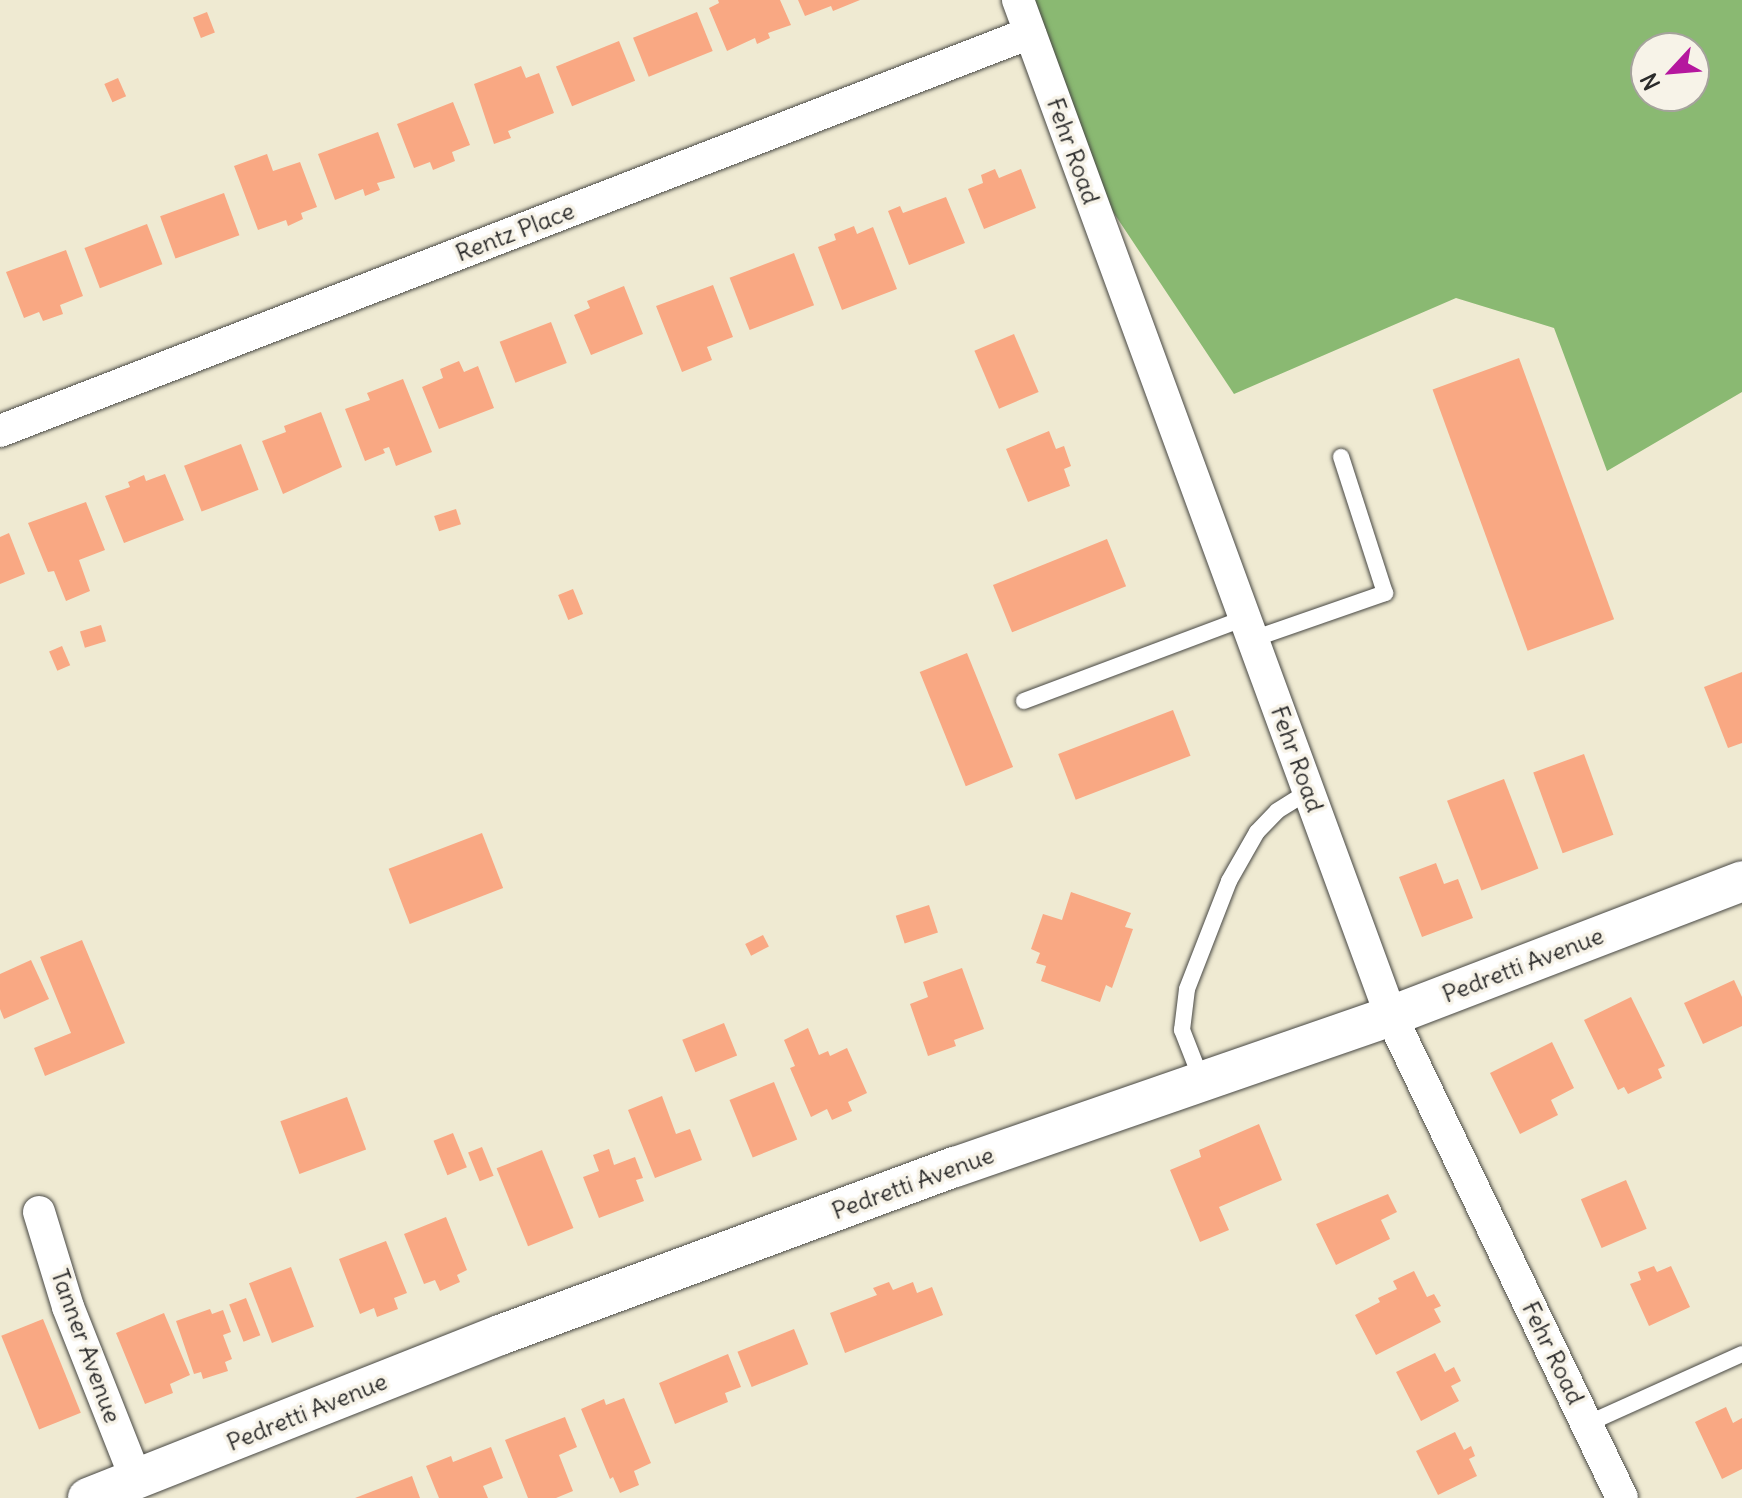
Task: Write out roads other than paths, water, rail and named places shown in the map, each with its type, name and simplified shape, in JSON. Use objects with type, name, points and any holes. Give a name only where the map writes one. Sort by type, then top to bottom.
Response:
[{"type":"street","name":"Fehr Road","points":[[1018,0],[1391,1016],[1622,1498]]},
{"type":"street","name":"Rentz Place","points":[[0,431],[1030,33]]},
{"type":"street","name":"Pedretti Avenue","points":[[88,1498],[500,1335],[955,1167],[1391,1016],[1742,881]]},
{"type":"street","name":"Tanner Avenue","points":[[39,1212],[68,1307],[136,1479]]},
{"type":"lane","points":[[1024,701],[1249,629],[1385,593],[1341,457]]},
{"type":"lane","points":[[1202,1081],[1182,1030],[1187,989],[1229,881],[1257,832],[1277,811],[1309,791]]},
{"type":"lane","points":[[1587,1424],[1742,1354]]}]
